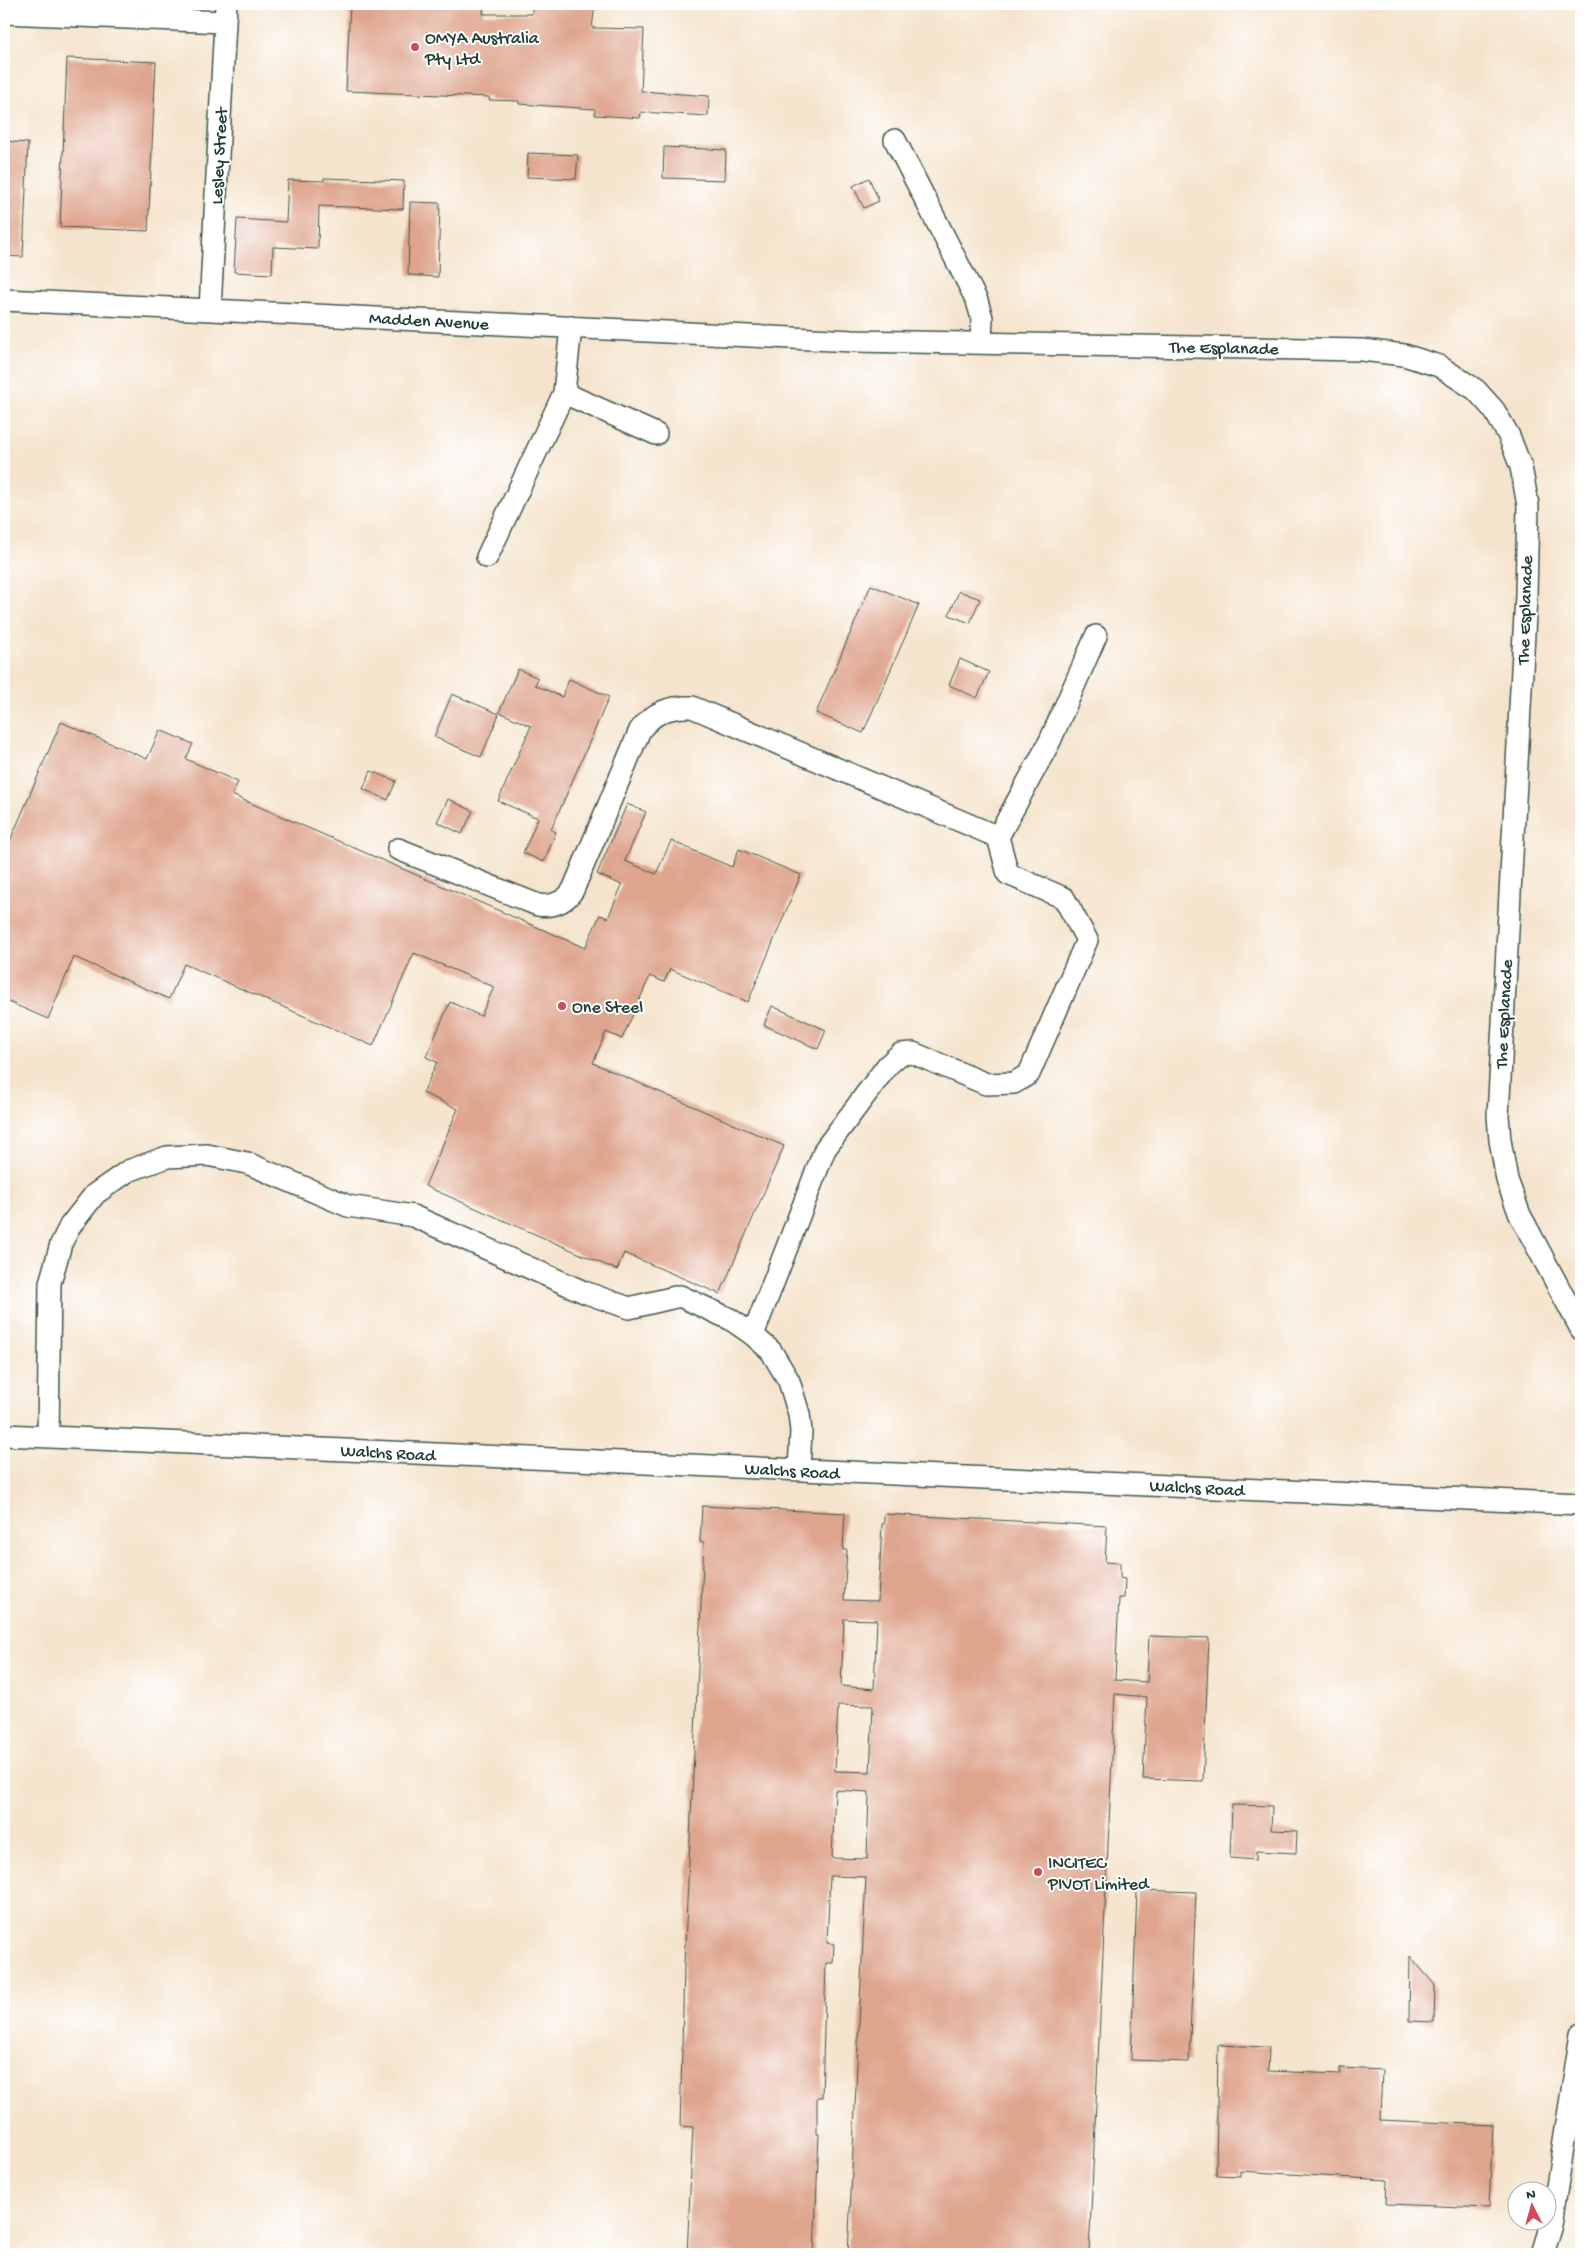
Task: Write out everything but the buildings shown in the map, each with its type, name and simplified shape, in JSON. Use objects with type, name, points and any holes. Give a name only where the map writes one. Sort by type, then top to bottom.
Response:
[{"type":"street","points":[[4,13],[226,13]]},
{"type":"street","name":"Lesley Street","points":[[210,309],[226,13]]},
{"type":"street","points":[[895,140],[976,301],[982,318],[981,343]]},
{"type":"street","name":"Madden Avenue","points":[[4,300],[853,341]]},
{"type":"street","points":[[487,557],[564,393],[571,327]]},
{"type":"street","name":"The Esplanade","points":[[853,341],[1320,348],[1404,356],[1439,366],[1476,390],[1494,410],[1509,436],[1521,467],[1528,505],[1526,596],[1498,1116],[1500,1140],[1507,1180],[1520,1214],[1581,1329]]},
{"type":"street","points":[[564,393],[656,434]]},
{"type":"street","points":[[754,1335],[825,1149],[887,1066],[900,1054],[913,1053],[986,1084],[1014,1083],[1029,1074],[1087,940],[1064,898],[1008,874],[998,837],[1050,741],[1096,636]]},
{"type":"street","points":[[398,849],[538,905],[545,906],[558,903],[573,890],[640,730],[654,716],[672,708],[682,707],[692,707],[998,837]]},
{"type":"street","points":[[48,1437],[50,1283],[61,1244],[81,1209],[106,1186],[128,1171],[167,1157],[207,1154],[247,1163],[348,1206],[413,1216],[584,1292],[629,1308],[680,1296],[730,1319],[754,1335],[771,1351],[781,1366],[795,1397],[801,1431],[799,1470]]},
{"type":"street","name":"Walchs Road","points":[[4,1435],[1581,1504]]},
{"type":"street","points":[[1542,2254],[1551,2224],[1581,2034]]},
{"type":"place","name":"OMYA Australia Pty Ltd","points":[[415,47]]},
{"type":"place","name":"One Steel","points":[[562,1006]]},
{"type":"place","name":"INCITEC PIVOT Limited","points":[[1038,1872]]}]
